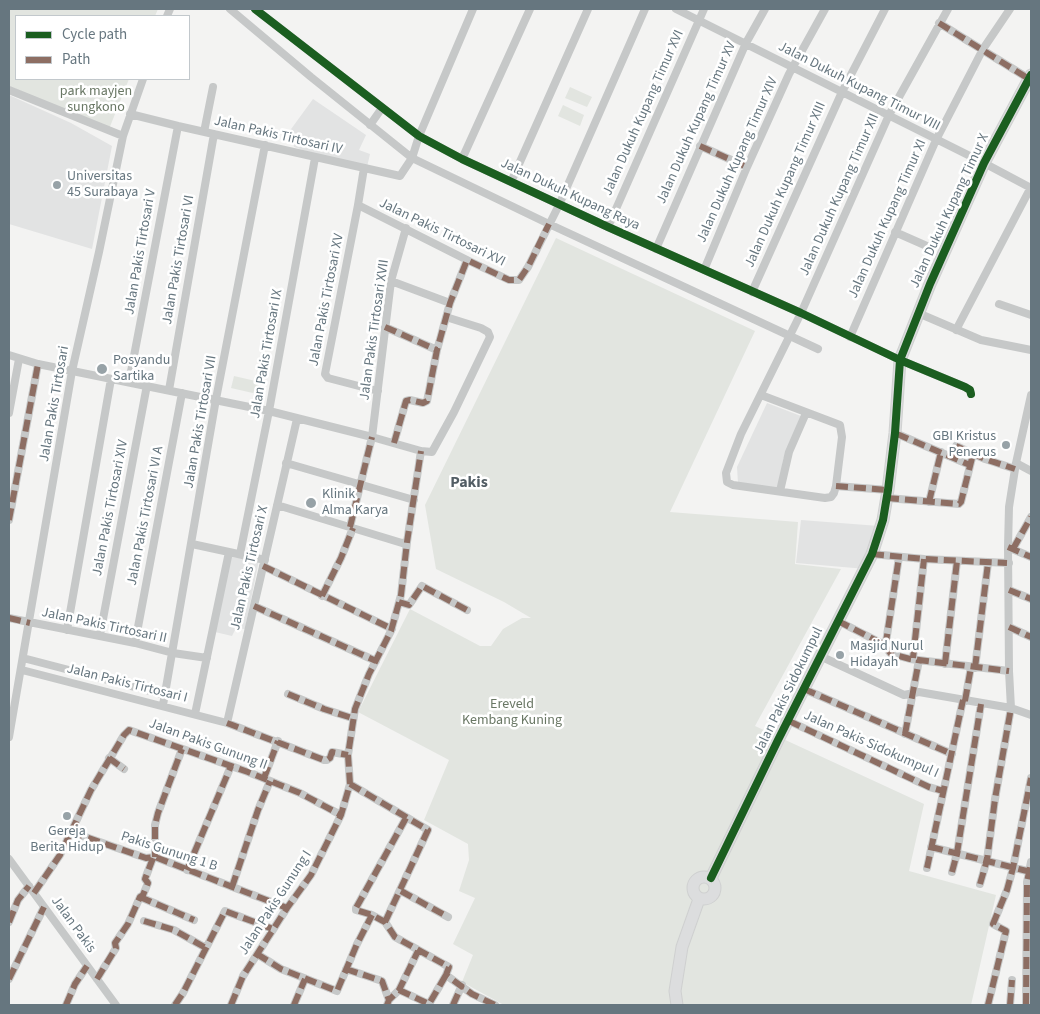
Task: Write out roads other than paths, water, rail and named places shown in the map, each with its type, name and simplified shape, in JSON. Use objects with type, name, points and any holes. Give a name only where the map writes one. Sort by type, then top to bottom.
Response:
[{"type":"street","points":[[230,9],[412,158],[818,349]]},
{"type":"street","name":"Jalan Dukuh Kupang Raya","points":[[255,9],[419,136],[462,159],[608,228],[801,313],[900,360],[965,387],[970,390],[971,394]]},
{"type":"street","points":[[412,158],[419,136],[473,9]]},
{"type":"street","points":[[462,159],[530,9]]},
{"type":"street","points":[[511,182],[588,9]]},
{"type":"street","points":[[549,224],[560,205],[646,9]]},
{"type":"street","name":"Jalan Dukuh Kupang Timur VIII","points":[[676,9],[1031,188]]},
{"type":"street","name":"Jalan Dukuh Kupang Timur XVI","points":[[608,228],[704,9]]},
{"type":"street","name":"Jalan Dukuh Kupang Timur XV","points":[[656,249],[746,43],[765,9]]},
{"type":"street","name":"Jalan Dukuh Kupang Timur XIV","points":[[704,270],[747,167],[792,68],[825,9]]},
{"type":"street","name":"Jalan Dukuh Kupang Timur XIII","points":[[752,292],[842,92],[885,9]]},
{"type":"street","name":"Jalan Dukuh Kupang Timur XII","points":[[780,491],[728,482],[726,479],[728,468],[741,434],[790,337],[889,116],[948,9]]},
{"type":"street","name":"Jalan Dukuh Kupang Timur XI","points":[[850,337],[936,140],[983,50],[1010,9]]},
{"type":"street","points":[[939,23],[1030,78]]},
{"type":"street","points":[[264,38],[274,24]]},
{"type":"street","name":"Jalan Dukuh Kupang Timur X","points":[[895,434],[900,360],[918,313],[984,163],[1030,78]]},
{"type":"street","name":"Jalan Pakis Tirtosari","points":[[9,738],[72,371],[123,136],[144,80]]},
{"type":"street","points":[[204,132],[213,86]]},
{"type":"street","points":[[9,90],[123,136]]},
{"type":"street","points":[[370,125],[382,108]]},
{"type":"street","name":"Jalan Pakis Tirtosari IV","points":[[130,114],[400,176],[412,158]]},
{"type":"street","name":"Jalan Pakis Tirtosari V","points":[[129,382],[178,126]]},
{"type":"street","name":"Jalan Pakis Tirtosari VI","points":[[169,390],[214,134]]},
{"type":"street","name":"Jalan Pakis Tirtosari VII","points":[[163,705],[216,399],[265,145]]},
{"type":"street","points":[[700,146],[747,167]]},
{"type":"street","name":"Jalan Pakis Tirtosari IX","points":[[240,554],[270,411],[315,158]]},
{"type":"street","name":"Jalan Pakis Tirtosari XVI","points":[[364,168],[358,205],[509,280],[519,280],[528,267],[549,224]]},
{"type":"street","points":[[956,330],[1031,188]]},
{"type":"street","name":"Jalan Pakis Tirtosari XV","points":[[358,205],[325,374],[328,378],[378,391]]},
{"type":"street","name":"Jalan Pakis Tirtosari XVII","points":[[322,596],[341,558],[352,528],[372,436],[391,281],[406,228]]},
{"type":"street","points":[[895,232],[929,247]]},
{"type":"street","points":[[394,443],[406,401],[424,403],[427,401],[436,350],[450,303],[467,260]]},
{"type":"street","points":[[391,281],[450,303]]},
{"type":"street","points":[[999,304],[1031,314]]},
{"type":"street","points":[[918,313],[981,340],[1031,350]]},
{"type":"street","points":[[9,413],[12,357],[38,364],[270,411],[372,436],[421,451],[434,452],[490,337],[488,332],[481,328],[446,318]]},
{"type":"street","points":[[385,327],[436,350]]},
{"type":"street","points":[[9,520],[38,364]]},
{"type":"street","points":[[67,630],[111,379]]},
{"type":"street","name":"Jalan Pakis Tirtosari XIV","points":[[100,635],[147,386]]},
{"type":"street","name":"Jalan Pakis Tirtosari VI A","points":[[135,643],[182,393]]},
{"type":"street","points":[[761,395],[836,423],[841,427],[842,437],[836,486],[833,496],[829,498],[780,491],[789,452],[806,413]]},
{"type":"street","points":[[980,884],[986,860],[1011,708],[1009,671],[1009,563],[1011,548],[1009,507],[1031,395]]},
{"type":"street","name":"Jalan Pakis Tirtosari X","points":[[227,723],[297,419]]},
{"type":"street","points":[[895,434],[970,465]]},
{"type":"street","name":"Jalan Pakis Sidokumpul","points":[[711,878],[872,554],[885,512],[895,434]]},
{"type":"street","points":[[956,446],[973,454],[1031,471]]},
{"type":"street","name":"Jalan Pakis Gunung I","points":[[230,1005],[243,976],[287,908],[312,875],[341,815],[350,784],[348,755],[352,718],[357,702],[392,629],[399,602],[421,451]]},
{"type":"street","points":[[929,502],[941,452]]},
{"type":"street","points":[[836,486],[956,505],[961,503],[973,454]]},
{"type":"street","points":[[286,463],[414,500]]},
{"type":"street","points":[[277,506],[402,543],[407,542]]},
{"type":"street","points":[[1011,548],[1031,517]]},
{"type":"street","points":[[192,544],[240,554],[264,563],[322,596],[392,629]]},
{"type":"street","points":[[1011,548],[1031,557]]},
{"type":"street","points":[[195,714],[229,552]]},
{"type":"street","points":[[872,554],[924,559],[1009,563]]},
{"type":"street","points":[[883,644],[886,642],[899,557]]},
{"type":"street","points":[[904,734],[913,692],[924,559]]},
{"type":"street","points":[[945,664],[957,561]]},
{"type":"street","points":[[927,868],[943,791],[973,667],[988,563]]},
{"type":"street","points":[[399,602],[409,605],[422,586],[467,610]]},
{"type":"street","points":[[1009,590],[1031,599]]},
{"type":"street","points":[[254,606],[376,661]]},
{"type":"street","name":"Jalan Pakis Tirtosari II","points":[[9,618],[100,635],[173,653],[207,658]]},
{"type":"street","points":[[838,621],[883,644],[891,654],[945,664],[1009,671]]},
{"type":"street","points":[[1009,627],[1031,637]]},
{"type":"street","points":[[820,656],[904,695],[909,695],[913,692],[964,700],[1011,708],[1031,716]]},
{"type":"street","name":"Jalan Pakis Tirtosari I","points":[[23,658],[165,695]]},
{"type":"street","name":"Jalan Pakis Tirtosari I","points":[[22,670],[227,723],[324,760],[330,758],[332,752],[348,755]]},
{"type":"street","points":[[804,689],[952,754]]},
{"type":"street","points":[[288,694],[352,718]]},
{"type":"street","points":[[952,872],[957,853],[981,704]]},
{"type":"street","name":"Jalan Pakis Sidokumpul I","points":[[789,721],[929,787],[943,791]]},
{"type":"street","name":"Jalan Pakis Gunung II","points":[[34,893],[56,862],[91,790],[109,758],[129,730],[300,793],[341,815]]},
{"type":"street","points":[[232,887],[258,810],[278,741]]},
{"type":"street","points":[[97,979],[116,948],[115,943],[128,924],[148,883],[145,879],[154,858],[155,825],[158,813],[182,749]]},
{"type":"street","points":[[109,758],[124,769]]},
{"type":"street","points":[[187,870],[231,766]]},
{"type":"street","points":[[988,1005],[1006,931],[993,924],[1007,890],[1013,868],[1031,778]]},
{"type":"street","points":[[350,784],[428,830],[386,922]]},
{"type":"street","points":[[406,818],[356,910],[386,922],[395,937],[447,971],[462,986],[485,1003],[495,1005]]},
{"type":"street","name":"Pakis Gunung 1 B","points":[[70,832],[146,858],[154,858],[287,908]]},
{"type":"street","points":[[931,847],[1030,872]]},
{"type":"street","name":"Jalan Pakis","points":[[9,859],[116,1005]]},
{"type":"street","points":[[1026,1005],[1028,985],[1027,882],[1031,862]]},
{"type":"street","points":[[701,877],[711,878],[716,888],[714,894],[705,900],[700,899],[694,895],[694,883],[701,877]]},
{"type":"street","points":[[9,922],[18,900],[29,886]]},
{"type":"street","points":[[400,891],[448,918]]},
{"type":"street","points":[[140,897],[194,920]]},
{"type":"street","points":[[677,1005],[675,991],[682,947],[700,899]]},
{"type":"street","points":[[9,979],[44,907]]},
{"type":"street","points":[[175,1005],[225,910],[273,929]]},
{"type":"street","points":[[257,954],[281,969],[337,991],[372,915]]},
{"type":"street","points":[[144,921],[174,930],[206,948]]},
{"type":"street","points":[[388,1003],[399,990],[418,951]]},
{"type":"street","points":[[66,1005],[75,984],[87,966]]},
{"type":"street","points":[[346,970],[381,981],[388,1003]]},
{"type":"street","points":[[399,990],[429,1004],[447,971]]},
{"type":"street","points":[[294,1005],[305,979]]},
{"type":"street","points":[[1010,1005],[1012,980]]},
{"type":"street","points":[[453,1005],[462,986]]},
{"type":"place","name":"Universitas 45 Surabaya","points":[[57,185]]},
{"type":"place","name":"Posyandu Sartika","points":[[102,369]]},
{"type":"place","name":"GBI Kristus Penerus","points":[[1006,445]]},
{"type":"place","name":"Klinik Alma Karya","points":[[311,503]]},
{"type":"place","name":"Masjid Nurul Hidayah","points":[[840,655]]},
{"type":"place","name":"Gereja Berita Hidup","points":[[67,816]]},
{"type":"district","name":"Pakis","points":[[469,483]]},
{"type":"park label","name":"park mayjen sungkono","points":[[96,100]]},
{"type":"park label","name":"Ereveld Kembang Kuning","points":[[512,714]]}]
